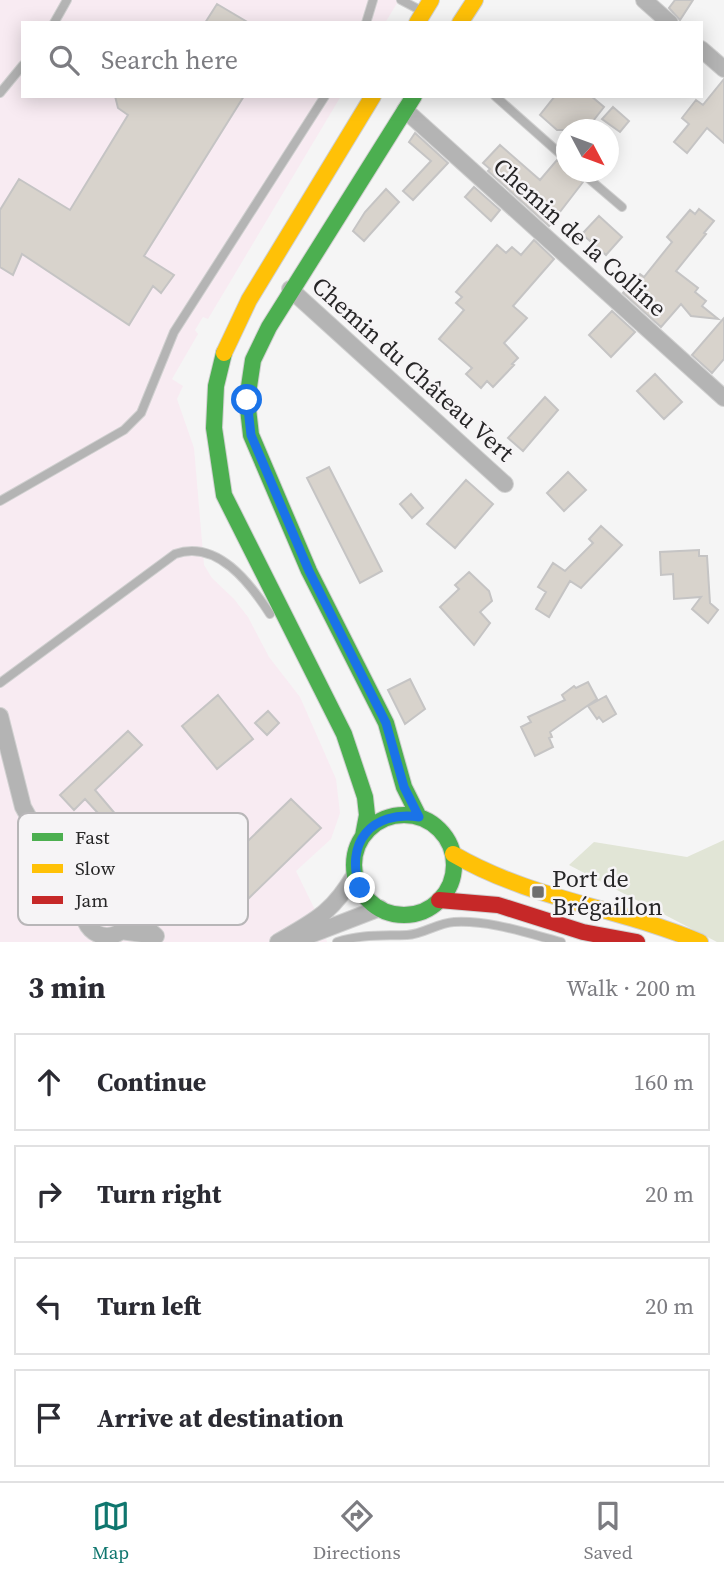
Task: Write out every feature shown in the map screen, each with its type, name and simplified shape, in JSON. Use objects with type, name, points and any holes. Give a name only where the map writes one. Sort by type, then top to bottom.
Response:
[{"type":"main road","points":[[461,21],[475,0]]},
{"type":"main road","points":[[372,98],[249,300],[225,350],[216,386],[214,428],[224,495],[344,734],[353,759],[365,797],[367,815],[354,861],[360,888],[369,900],[380,908],[392,913],[417,913],[439,900],[452,879],[453,854]]},
{"type":"main road","points":[[409,103],[290,289],[269,327],[253,360],[247,400],[251,435],[309,571],[386,723],[404,787],[419,817]]},
{"type":"main road","points":[[363,836],[374,824],[388,817],[419,817],[431,822],[441,831],[453,854],[464,862],[538,892],[674,930],[700,942]]},
{"type":"main road","points":[[439,900],[498,905],[583,932],[637,942]]},
{"type":"street","points":[[644,0],[668,21]]},
{"type":"street","points":[[703,51],[724,69]]},
{"type":"street","name":"Chemin de la Colline","points":[[409,103],[724,398]]},
{"type":"street","name":"Chemin du Château Vert","points":[[290,289],[505,484]]},
{"type":"street","points":[[0,716],[5,756],[26,813]]},
{"type":"street","points":[[278,942],[334,905],[355,874]]},
{"type":"street","points":[[292,942],[380,908]]},
{"type":"street","points":[[89,925],[92,930],[104,936],[162,939]]},
{"type":"street","points":[[145,925],[162,939]]},
{"type":"lane","points":[[55,21],[67,0]]},
{"type":"lane","points":[[367,21],[373,0]]},
{"type":"lane","points":[[401,0],[424,12]]},
{"type":"lane","points":[[0,93],[21,67]]},
{"type":"lane","points":[[0,501],[124,430],[141,412],[174,332],[325,98]]},
{"type":"lane","points":[[497,98],[556,150]]},
{"type":"lane","points":[[593,182],[622,207]]},
{"type":"lane","points":[[0,683],[175,555],[186,551],[205,551],[217,556],[253,588],[275,622]]},
{"type":"lane","points":[[282,632],[299,643]]},
{"type":"lane","points":[[337,942],[371,934],[409,935],[438,924],[454,922],[501,926],[561,942]]},
{"type":"shaded area","points":[[0,0],[399,0],[386,21],[21,21],[21,98],[340,98],[208,319],[203,317],[195,330],[198,334],[172,379],[183,386],[177,399],[194,448],[204,565],[212,578],[248,617],[269,657],[300,697],[336,779],[340,813],[331,839],[296,871],[327,942],[0,942]]},
{"type":"shaded area","points":[[724,840],[724,942],[717,942],[569,865],[594,842],[687,857]]},
{"type":"building","points":[[675,0],[693,0],[680,20],[669,8]]},
{"type":"building","points":[[217,4],[246,21],[206,21]]},
{"type":"building","points":[[724,79],[724,143],[707,128],[687,153],[674,142],[689,124],[682,118],[696,100],[703,105]]},
{"type":"building","points":[[116,98],[243,98],[144,256],[174,275],[161,293],[153,286],[129,325],[22,254],[13,275],[0,267],[0,210],[19,179],[70,210],[128,115],[118,108]]},
{"type":"building","points":[[553,98],[593,98],[604,107],[595,119],[556,119],[556,129],[540,115]]},
{"type":"building","points":[[613,107],[629,121],[620,132],[619,119],[602,119]]},
{"type":"building","points":[[415,133],[448,163],[413,200],[403,191],[431,161],[409,142]]},
{"type":"building","points":[[500,145],[540,180],[556,161],[556,182],[583,182],[549,226],[488,171],[490,169],[483,163]]},
{"type":"building","points":[[474,187],[500,210],[491,221],[465,197]]},
{"type":"building","points":[[386,189],[399,202],[364,241],[353,231],[365,212]]},
{"type":"building","points":[[699,209],[714,221],[676,271],[698,288],[695,292],[706,301],[702,306],[718,319],[691,316],[681,304],[661,327],[623,293],[640,274],[644,277],[672,242],[667,237],[690,210],[695,214]]},
{"type":"building","points":[[599,216],[622,237],[606,255],[582,234]]},
{"type":"building","points":[[534,240],[554,259],[513,306],[527,318],[504,343],[518,358],[493,387],[487,381],[481,388],[466,374],[472,368],[439,339],[464,310],[456,303],[462,297],[456,292],[497,245],[506,253],[512,247],[521,255]]},
{"type":"building","points":[[612,311],[635,332],[611,357],[589,335]]},
{"type":"building","points":[[724,318],[724,359],[712,373],[692,355]]},
{"type":"building","points":[[655,374],[682,402],[664,419],[637,391]]},
{"type":"building","points":[[545,397],[558,410],[523,451],[508,438]]},
{"type":"building","points":[[329,467],[382,571],[360,583],[307,478]]},
{"type":"building","points":[[568,472],[586,490],[564,511],[547,493]]},
{"type":"building","points":[[466,480],[493,504],[455,548],[427,524]]},
{"type":"building","points":[[411,494],[423,508],[412,518],[400,504]]},
{"type":"building","points":[[601,526],[622,545],[581,588],[570,581],[549,617],[536,609],[546,592],[538,587],[553,563],[565,571],[593,543],[589,539]]},
{"type":"building","points":[[699,550],[699,556],[707,556],[710,603],[718,610],[708,623],[692,609],[701,597],[674,599],[673,574],[661,575],[660,552]]},
{"type":"building","points":[[469,572],[489,591],[492,601],[480,612],[490,623],[474,645],[440,607],[459,589],[455,585]]},
{"type":"building","points":[[410,679],[425,709],[405,724],[388,690]]},
{"type":"building","points":[[588,682],[597,699],[550,732],[552,737],[549,738],[553,747],[535,756],[521,727],[531,722],[528,717],[565,700],[562,695],[574,686],[576,688]]},
{"type":"building","points":[[218,695],[253,739],[217,769],[182,726]]},
{"type":"building","points":[[606,696],[616,714],[603,722],[599,717],[597,719],[588,706]]},
{"type":"building","points":[[268,711],[279,723],[267,735],[255,723]]},
{"type":"building","points":[[128,731],[142,745],[95,790],[114,813],[98,813],[85,799],[74,810],[60,795]]},
{"type":"building","points":[[291,799],[321,828],[248,899],[248,841]]},
{"type":"traffic: fast","points":[[413,98],[269,327],[253,360],[247,400],[251,435],[309,571],[386,723],[404,787],[419,817]]},
{"type":"traffic: fast","points":[[224,353],[216,386],[214,428],[224,495],[344,734],[365,797],[367,815],[363,836]]},
{"type":"traffic: fast","points":[[404,815],[423,819],[439,830],[450,846],[454,865],[450,884],[439,900],[423,911],[404,915],[385,911],[369,900],[358,884],[354,865],[358,846],[369,830],[385,819],[404,815]]},
{"type":"traffic: slow","points":[[418,21],[431,0]]},
{"type":"traffic: slow","points":[[461,21],[475,0]]},
{"type":"traffic: slow","points":[[224,353],[249,300],[372,98]]},
{"type":"traffic: slow","points":[[453,854],[513,882],[700,942]]},
{"type":"traffic: jam","points":[[439,900],[498,905],[583,932],[637,942]]},
{"type":"place","name":"Port de Brégaillon","points":[[538,892]]},
{"type":"route","points":[[247,400],[251,435],[309,571],[386,723],[404,787],[419,817],[388,817],[374,824],[363,836],[354,861],[360,888]]}]
